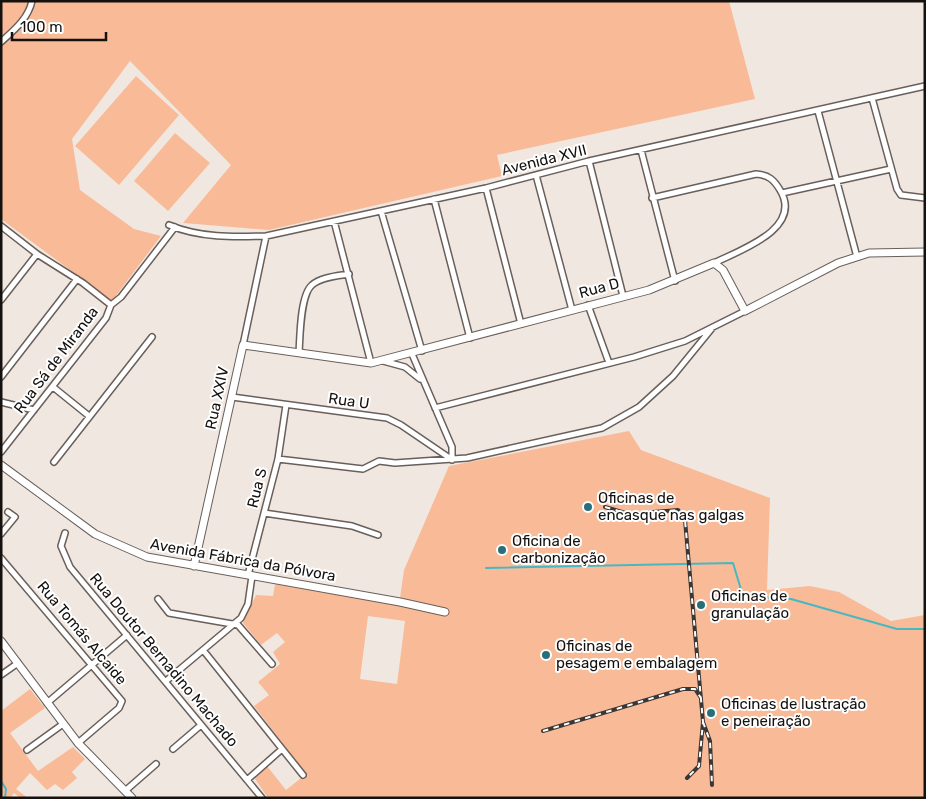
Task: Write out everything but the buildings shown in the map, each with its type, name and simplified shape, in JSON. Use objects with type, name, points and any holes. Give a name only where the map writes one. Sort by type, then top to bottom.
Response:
[{"type":"street","points":[[1,42],[20,24],[30,9],[32,1]]},
{"type":"street","name":"Avenida XVII","points":[[172,226],[189,233],[231,237],[266,236],[486,188],[641,150],[925,87]]},
{"type":"street","points":[[872,98],[896,189],[901,195],[925,198]]},
{"type":"street","points":[[818,111],[857,257]]},
{"type":"street","points":[[641,150],[674,281]]},
{"type":"street","points":[[589,162],[623,296]]},
{"type":"street","points":[[652,198],[756,174],[765,174],[774,180],[782,193],[891,169]]},
{"type":"street","points":[[536,175],[572,310]]},
{"type":"street","points":[[486,188],[521,324]]},
{"type":"street","name":"Rua D","points":[[243,345],[371,364],[623,296],[674,281],[714,263],[774,231],[782,218],[785,206],[782,193]]},
{"type":"street","points":[[434,199],[470,338]]},
{"type":"street","points":[[380,211],[422,351]]},
{"type":"street","points":[[334,221],[371,364]]},
{"type":"street","points":[[1,226],[37,254],[77,279],[112,305]]},
{"type":"street","name":"Rua Sá de Miranda","points":[[1,452],[106,318],[112,305],[122,298],[172,226]]},
{"type":"street","name":"Rua XXIV","points":[[194,566],[266,236]]},
{"type":"street","points":[[435,408],[609,363],[685,341],[838,263],[869,253],[890,251],[925,252]]},
{"type":"street","points":[[1,300],[37,254]]},
{"type":"street","points":[[714,263],[724,270],[745,311]]},
{"type":"street","points":[[299,354],[300,324],[307,291],[311,285],[320,280],[349,274]]},
{"type":"street","points":[[1,377],[77,279]]},
{"type":"street","points":[[588,305],[609,363]]},
{"type":"street","points":[[278,459],[362,469],[379,461],[395,463],[452,460],[602,428],[619,420],[639,406],[673,376],[713,327]]},
{"type":"street","points":[[54,462],[152,337]]},
{"type":"street","points":[[412,354],[452,447],[452,460]]},
{"type":"street","points":[[383,361],[405,367],[424,383]]},
{"type":"street","points":[[53,387],[89,416]]},
{"type":"street","name":"Rua U","points":[[232,397],[387,418],[401,425],[452,460]]},
{"type":"street","points":[[1,402],[34,410]]},
{"type":"street","name":"Rua S","points":[[166,681],[235,624],[248,604],[250,576],[278,459],[286,405]]},
{"type":"street","name":"Avenida Fábrica da Pólvora","points":[[1,465],[105,540],[147,557],[400,602],[445,612]]},
{"type":"street","points":[[1,534],[15,517],[8,512]]},
{"type":"street","points":[[264,513],[352,526],[378,535]]},
{"type":"street","name":"Rua Doutor Bernadino Machado","points":[[65,532],[61,546],[65,559],[262,798]]},
{"type":"street","name":"Rua Tomás Alcaide","points":[[1,558],[122,701],[119,708],[78,743]]},
{"type":"street","points":[[158,599],[169,613],[235,624],[242,627],[272,664]]},
{"type":"street","points":[[47,703],[127,636]]},
{"type":"street","points":[[1,641],[78,743],[128,795],[156,764]]},
{"type":"street","points":[[203,650],[303,775]]},
{"type":"street","points":[[1,675],[18,663]]},
{"type":"street","points":[[27,750],[63,724]]},
{"type":"street","points":[[173,749],[201,725]]},
{"type":"street","points":[[247,780],[282,749]]},
{"type":"shaded area","points":[[1,1],[729,1],[755,99],[497,155],[502,176],[269,230],[183,223],[231,165],[130,61],[72,139],[80,190],[134,229],[161,236],[112,301],[1,219]]},
{"type":"shaded area","points":[[136,76],[179,115],[119,185],[75,146]]},
{"type":"shaded area","points":[[175,133],[210,163],[168,211],[134,181]]},
{"type":"shaded area","points":[[629,431],[641,450],[770,498],[767,590],[810,586],[839,592],[891,621],[925,615],[925,798],[268,798],[255,779],[267,766],[286,790],[301,778],[308,776],[254,706],[269,695],[258,682],[280,664],[273,652],[285,642],[277,633],[261,645],[243,623],[256,595],[273,596],[275,584],[399,605],[404,570],[449,466]],"holes":[[[368,616],[405,621],[397,684],[360,679]]]},
{"type":"shaded area","points":[[30,689],[45,708],[10,733],[38,771],[73,747],[85,759],[72,772],[77,778],[63,790],[55,784],[47,790],[30,773],[16,789],[28,798],[20,798],[14,793],[10,798],[1,798],[1,711]]},
{"type":"waterway","points":[[486,568],[733,563],[743,596],[791,599],[897,629],[925,629]]},
{"type":"waterway","points":[[1,781],[6,789],[5,798]]},
{"type":"railway","points":[[605,507],[629,514],[678,510],[685,520],[703,722],[699,766],[687,778]]},
{"type":"railway","points":[[543,731],[683,689],[695,689],[701,698]]},
{"type":"railway","points":[[703,722],[710,741],[712,785]]},
{"type":"place","name":"Oficinas de encasque nas galgas","points":[[588,507]]},
{"type":"place","name":"Oficina de carbonização","points":[[502,550]]},
{"type":"place","name":"Oficinas de granulação","points":[[701,605]]},
{"type":"place","name":"Oficinas de pesagem e embalagem","points":[[546,655]]},
{"type":"place","name":"Oficinas de lustração e peneiração","points":[[711,713]]}]
